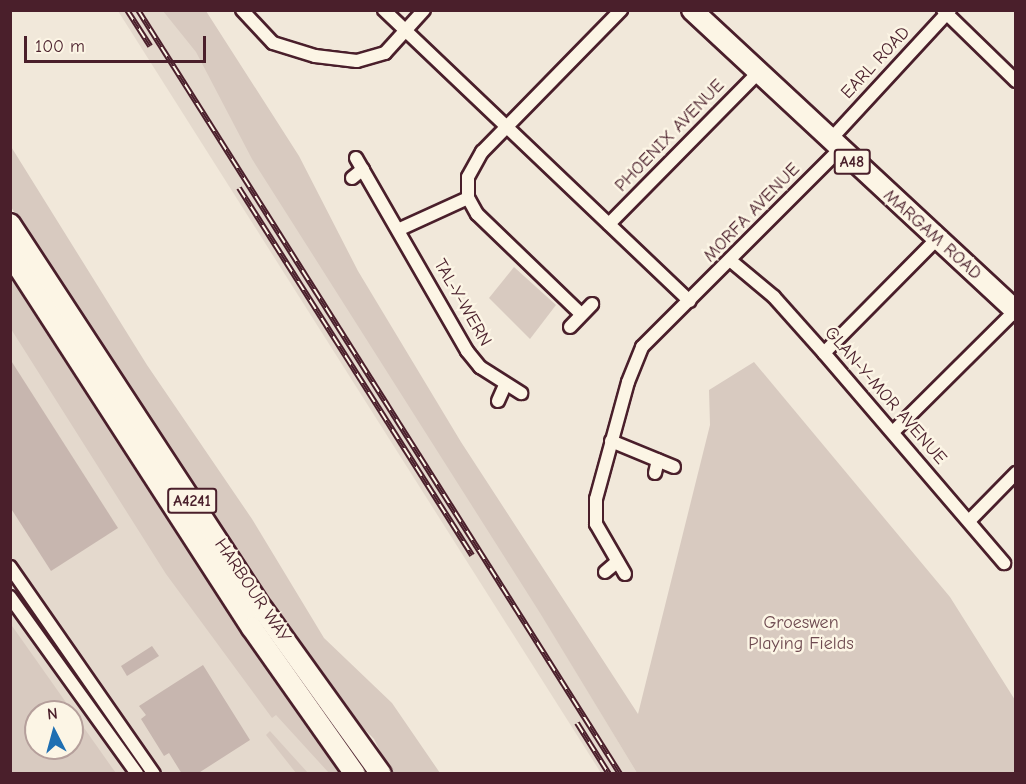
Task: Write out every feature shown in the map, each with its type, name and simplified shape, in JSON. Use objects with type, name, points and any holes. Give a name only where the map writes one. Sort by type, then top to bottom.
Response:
[{"type":"main road","name":"MARGAM ROAD","points":[[692,10],[757,74],[1015,311]]},
{"type":"main road","name":"HARBOUR WAY","points":[[10,224],[263,610],[381,774]]},
{"type":"main road","name":"HARBOUR WAY","points":[[10,254],[252,628],[355,774]]},
{"type":"street","points":[[243,10],[273,44],[315,56],[357,61],[385,53],[424,10]]},
{"type":"street","points":[[384,10],[690,301]]},
{"type":"street","points":[[580,313],[477,214],[468,198],[468,177],[482,152],[621,10]]},
{"type":"street","points":[[946,12],[1016,81]]},
{"type":"street","name":"EARL ROAD","points":[[834,145],[946,12]]},
{"type":"street","name":"PHOENIX AVENUE","points":[[609,224],[757,74]]},
{"type":"street","name":"MORFA AVENUE","points":[[625,574],[596,524],[597,499],[611,441],[642,347],[730,261],[834,145]]},
{"type":"street","name":"TAL-Y-WERN","points":[[356,158],[400,229],[467,351],[505,385],[521,393]]},
{"type":"street","points":[[352,178],[363,169]]},
{"type":"street","points":[[400,229],[468,198]]},
{"type":"street","points":[[824,353],[936,240]]},
{"type":"street","name":"GLAN-Y-MOR AVENUE","points":[[730,261],[774,297],[894,431],[1004,563]]},
{"type":"street","points":[[570,327],[580,313],[592,304]]},
{"type":"street","points":[[894,431],[1015,311]]},
{"type":"street","points":[[498,401],[505,385]]},
{"type":"street","points":[[611,441],[674,467]]},
{"type":"street","points":[[655,473],[658,460]]},
{"type":"street","points":[[970,520],[1016,472]]},
{"type":"street","points":[[605,572],[617,562]]},
{"type":"street","points":[[10,567],[154,774]]},
{"type":"street","points":[[10,597],[137,774]]},
{"type":"shaded area","points":[[118,11],[178,11],[637,773],[601,773]]},
{"type":"shaded area","points":[[10,274],[176,529],[347,773],[11,773]]},
{"type":"green space","name":"Groeswen Playing Fields","points":[[163,11],[206,11],[299,156],[358,271],[461,442],[638,714],[710,425],[709,390],[754,362],[950,597],[1015,700],[1015,773],[637,773],[540,613],[252,159],[196,52]]},
{"type":"green space","points":[[10,145],[147,365],[252,519],[324,638],[392,703],[440,773],[391,773],[374,739],[338,702],[304,655],[11,207]]},
{"type":"green space","points":[[514,267],[556,305],[530,339],[489,298]]},
{"type":"green space","points":[[10,274],[176,529],[347,773],[329,773],[276,715],[272,718],[166,574],[11,329]]},
{"type":"green space","points":[[10,623],[64,700],[24,700],[24,760],[84,760],[84,728],[116,773],[11,773]]},
{"type":"green space","points":[[270,731],[308,773],[296,773],[266,735]]},
{"type":"building","points":[[10,359],[118,528],[51,571],[10,507]]},
{"type":"building","points":[[152,646],[159,656],[127,676],[121,666]]},
{"type":"building","points":[[203,665],[250,740],[197,774],[182,774],[169,753],[164,756],[141,719],[146,715],[139,706]]},
{"type":"railway","points":[[127,10],[150,46]]},
{"type":"railway","points":[[138,10],[620,774]]},
{"type":"railway","points":[[239,188],[472,555]]},
{"type":"railway","points":[[577,723],[609,774]]}]
